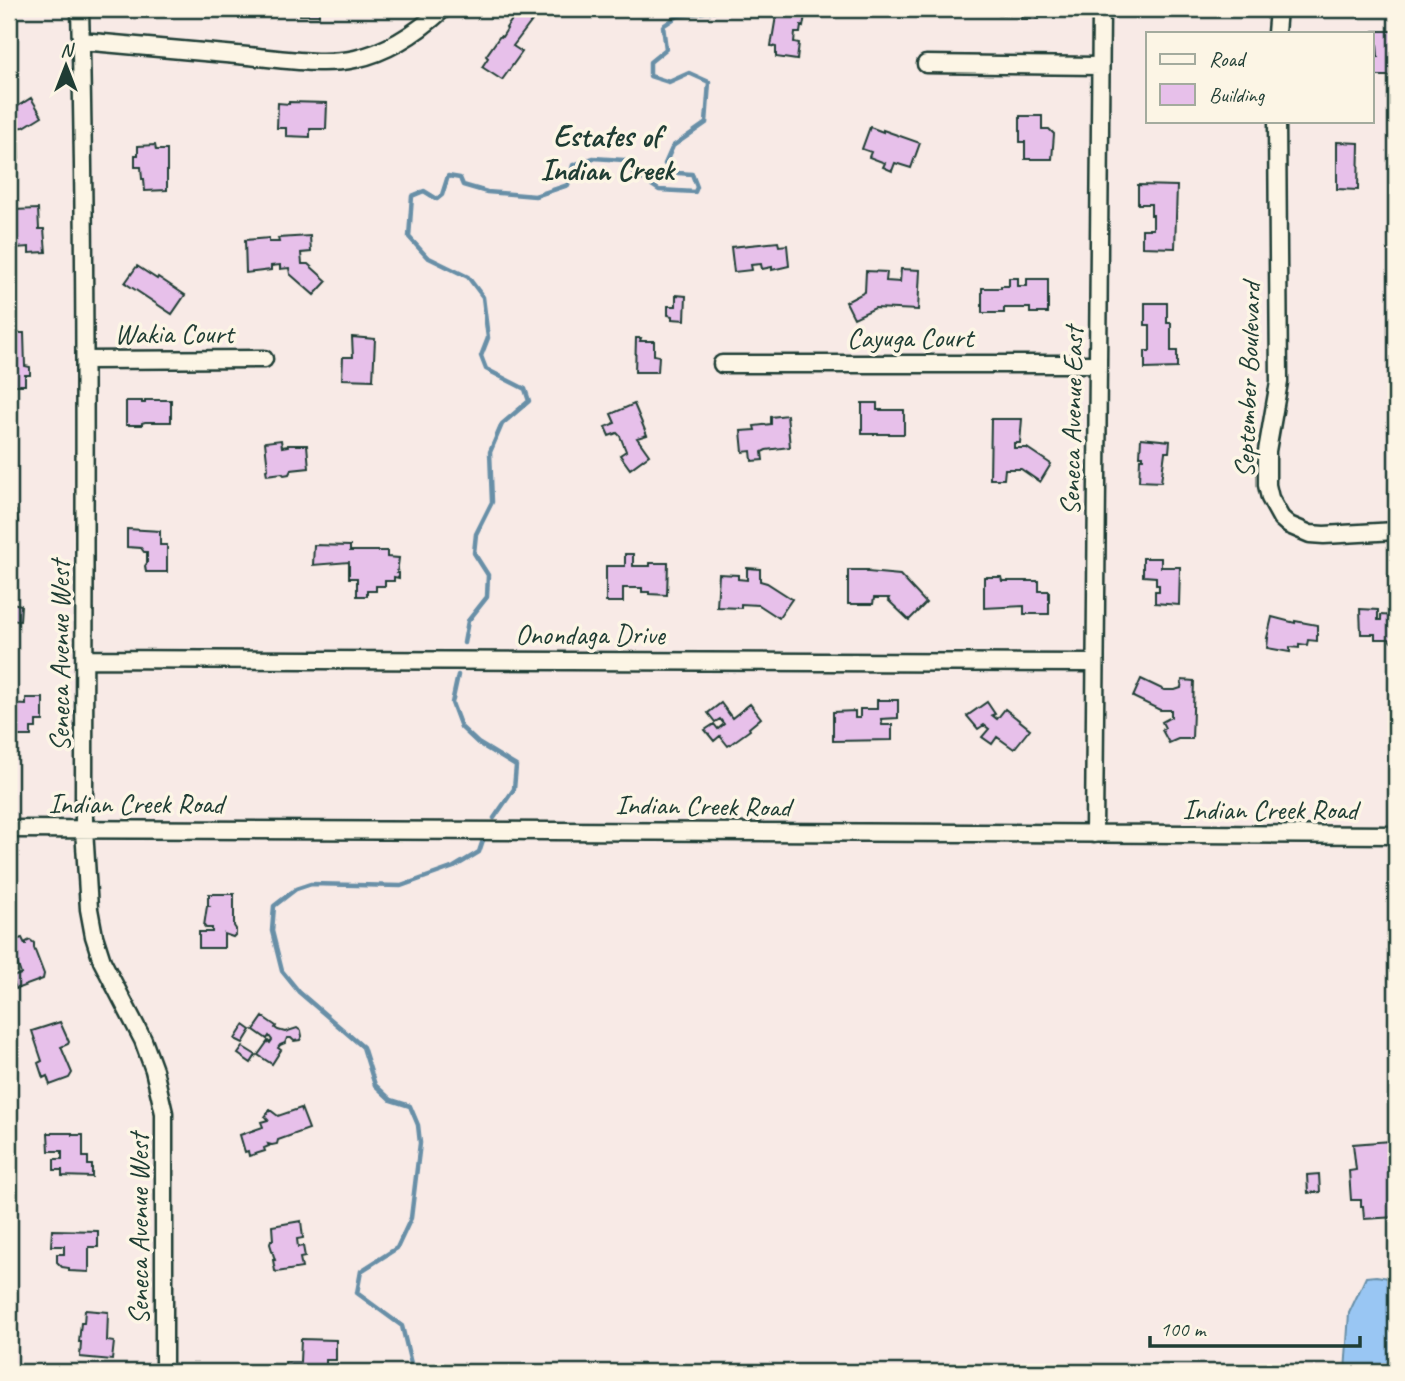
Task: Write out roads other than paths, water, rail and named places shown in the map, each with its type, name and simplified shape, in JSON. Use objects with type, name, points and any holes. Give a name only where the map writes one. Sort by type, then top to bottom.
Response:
[{"type":"street","name":"Seneca Avenue West","points":[[80,9],[85,360],[85,829],[89,909],[102,961],[143,1040],[155,1070],[164,1114],[164,1372]]},
{"type":"street","points":[[81,41],[306,62],[353,60],[396,43],[426,25],[443,9]]},
{"type":"street","name":"Seneca Avenue East","points":[[1094,834],[1101,9]]},
{"type":"street","points":[[1276,32],[1278,9]]},
{"type":"street","points":[[926,64],[1100,66]]},
{"type":"street","name":"September Boulevard","points":[[1277,122],[1279,382],[1267,451],[1267,485],[1270,498],[1281,518],[1289,525],[1310,534],[1396,531]]},
{"type":"street","name":"Wakia Court","points":[[85,360],[264,359]]},
{"type":"street","name":"Cayuga Court","points":[[722,364],[1097,364]]},
{"type":"street","name":"Onondaga Drive","points":[[85,659],[1095,663]]},
{"type":"street","name":"Indian Creek Road","points":[[9,829],[1396,835]]},
{"type":"water","points":[[1366,1277],[1396,1279],[1396,1372],[1345,1372],[1349,1313]]},
{"type":"waterway","points":[[464,643],[468,621],[487,597],[488,575],[474,553],[476,534],[492,502],[490,452],[502,424],[529,401],[525,389],[486,369],[481,356],[488,338],[483,297],[468,277],[427,257],[409,237],[412,196],[424,191],[437,199],[442,195],[448,176],[460,178],[463,185],[487,192],[535,196],[568,185],[573,165],[593,158],[624,160],[634,173],[659,190],[695,192],[697,187],[692,174],[678,173],[665,164],[673,146],[706,123],[709,82],[689,73],[669,82],[650,76],[650,62],[666,49],[663,26],[678,16],[723,9]]},
{"type":"waterway","points":[[458,675],[452,703],[461,727],[478,743],[516,766],[514,789],[494,818]]},
{"type":"waterway","points":[[413,1372],[402,1326],[357,1293],[361,1271],[397,1248],[411,1218],[420,1143],[418,1125],[410,1106],[391,1100],[375,1085],[363,1047],[299,992],[282,971],[272,931],[274,906],[296,889],[311,884],[401,886],[454,867],[479,852],[484,837]]},
{"type":"district","name":"Estates of Indian Creek","points":[[607,153]]}]
